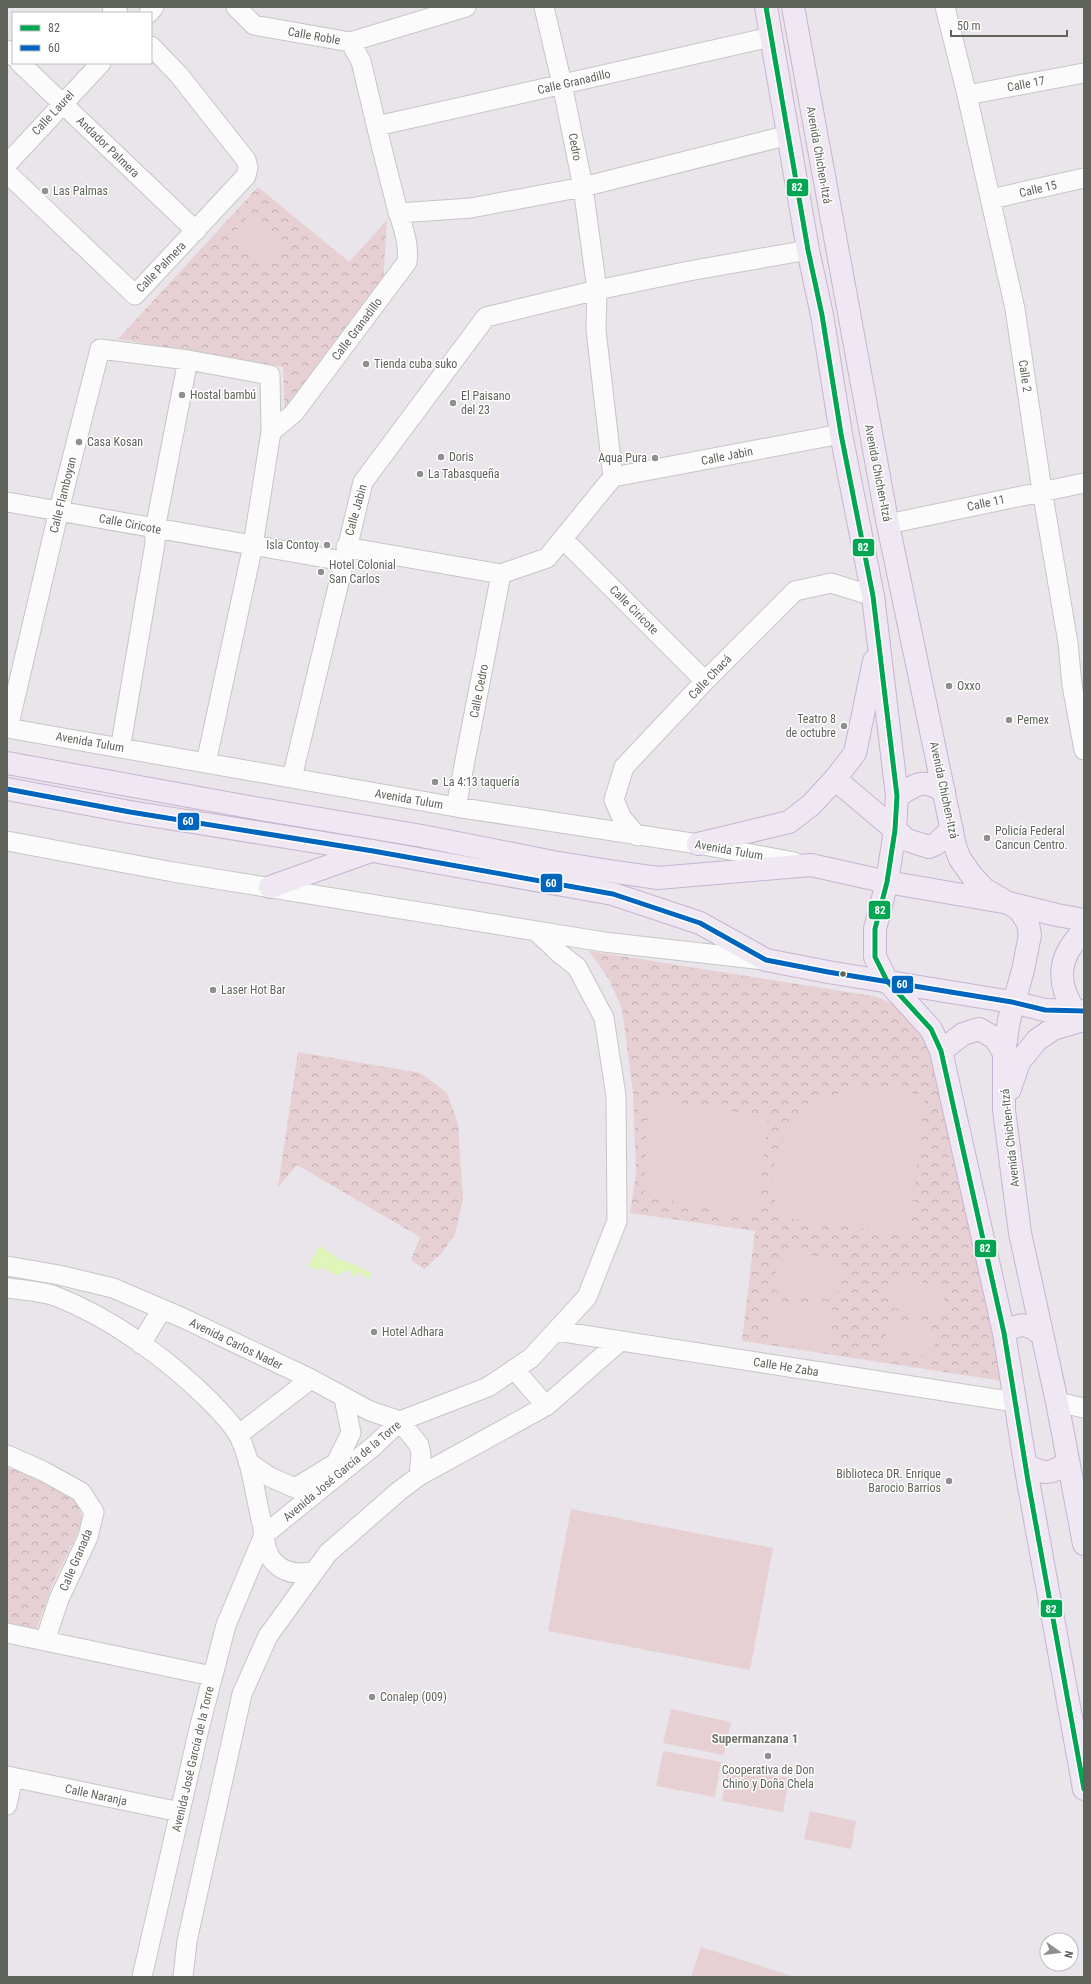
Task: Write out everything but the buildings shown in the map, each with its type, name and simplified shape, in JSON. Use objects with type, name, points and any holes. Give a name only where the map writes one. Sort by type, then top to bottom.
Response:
[{"type":"main road","points":[[766,7],[808,250],[822,315],[840,434],[873,596],[897,796],[895,830],[887,882],[875,929],[875,957],[887,981],[931,1030],[941,1051],[1004,1333],[1014,1402],[1084,1789]]},
{"type":"main road","name":"Avenida Chichen-Itzá","points":[[795,7],[848,309],[888,524],[955,846],[960,859],[972,876],[984,889],[1020,910],[1028,924],[1030,935],[1023,970],[1012,1002],[1004,1053],[1004,1110],[1020,1233],[1057,1402],[1084,1544]]},
{"type":"main road","points":[[822,315],[835,316],[848,309]]},
{"type":"main road","points":[[698,844],[789,822],[811,805],[836,779],[855,753],[878,644]]},
{"type":"main road","name":"Avenida Tulum","points":[[7,762],[249,808],[422,836],[552,862],[658,878],[811,865],[887,882],[1009,903],[1084,920]]},
{"type":"main road","points":[[836,779],[907,840],[928,847],[936,844],[952,829]]},
{"type":"main road","points":[[897,796],[922,782],[930,783],[944,791]]},
{"type":"main road","points":[[7,789],[130,812],[373,851],[613,894],[700,923],[766,960],[828,972],[1012,1002],[1045,1010],[1081,1014]]},
{"type":"main road","points":[[270,887],[373,851]]},
{"type":"main road","points":[[1081,1014],[1068,1000],[1061,973],[1063,961],[1068,949],[1084,931]]},
{"type":"main road","points":[[1004,1110],[1019,1062],[1037,1040],[1053,1029],[1081,1014]]},
{"type":"main road","points":[[941,1051],[963,1034],[979,1029],[995,1038],[1004,1053]]},
{"type":"main road","points":[[1004,1333],[1013,1327],[1024,1325],[1032,1327],[1042,1335]]},
{"type":"main road","points":[[1025,1464],[1035,1470],[1047,1473],[1059,1469],[1068,1462]]},
{"type":"street","name":"Calle Roble","points":[[236,7],[254,25],[350,42],[466,7]]},
{"type":"street","name":"Cedro","points":[[544,7],[562,84],[583,187],[597,290]]},
{"type":"street","name":"Calle 2","points":[[945,7],[967,95],[1015,309],[1042,491],[1076,642],[1072,685],[1084,750]]},
{"type":"street","name":"Calle Granadillo","points":[[376,126],[772,37]]},
{"type":"street","name":"Calle Granadillo","points":[[271,432],[294,413],[407,262],[408,252],[406,241],[376,126],[361,61],[350,42]]},
{"type":"street","name":"Calle Palmera","points":[[7,173],[135,295],[246,176],[248,167],[246,160],[179,75],[152,47]]},
{"type":"street","name":"Andador Palmera","points":[[21,64],[196,231]]},
{"type":"street","name":"Calle Laurel","points":[[7,164],[62,102],[100,64]]},
{"type":"street","name":"Calle 17","points":[[967,95],[1084,73]]},
{"type":"street","points":[[398,213],[471,208],[583,187],[789,136]]},
{"type":"street","name":"Calle 15","points":[[991,199],[1084,178]]},
{"type":"street","name":"Calle Jabin","points":[[808,250],[689,270],[597,290],[486,317],[363,482],[345,554],[501,574],[546,558],[613,477],[840,434]]},
{"type":"street","points":[[597,290],[596,330],[613,477]]},
{"type":"street","name":"Calle Flamboyan","points":[[8,728],[59,510],[100,349],[188,360],[270,375],[271,432],[254,545],[206,763]]},
{"type":"street","points":[[122,738],[155,543],[155,529],[188,360]]},
{"type":"street","name":"Calle 11","points":[[888,524],[1084,483]]},
{"type":"street","name":"Calle Ciricote","points":[[7,502],[59,510],[155,529],[254,545],[345,554]]},
{"type":"street","name":"Calle Ciricote","points":[[562,539],[705,681]]},
{"type":"street","points":[[292,778],[345,554]]},
{"type":"street","name":"Calle Cedro","points":[[456,808],[501,574]]},
{"type":"street","name":"Calle Chacá","points":[[637,836],[622,818],[614,800],[624,767],[705,681],[795,590],[831,583],[873,596]]},
{"type":"street","name":"Avenida Tulum","points":[[8,728],[456,808],[698,844],[811,865]]},
{"type":"street","points":[[7,842],[604,942],[766,960]]},
{"type":"street","name":"Avenida José García de la Torre","points":[[142,1977],[212,1676],[226,1625],[264,1535],[376,1445],[400,1421],[488,1387],[531,1358],[557,1331],[586,1297],[617,1221],[616,1096],[604,1018],[577,967],[559,953],[536,931]]},
{"type":"street","name":"Avenida Carlos Nader","points":[[7,1266],[59,1274],[113,1288],[162,1309],[311,1379],[370,1411],[400,1421]]},
{"type":"street","points":[[7,1288],[53,1295],[96,1315],[141,1344],[198,1390],[221,1413],[238,1435],[248,1462],[268,1553],[280,1567],[297,1574],[315,1571]]},
{"type":"street","points":[[141,1344],[162,1309]]},
{"type":"street","name":"Calle He Zaba","points":[[557,1331],[619,1342],[1014,1402]]},
{"type":"street","points":[[183,1977],[187,1941],[242,1694],[268,1636],[328,1553],[399,1491],[419,1476],[546,1406],[619,1342]]},
{"type":"street","points":[[514,1369],[546,1406]]},
{"type":"street","points":[[238,1435],[311,1379]]},
{"type":"street","points":[[248,1462],[270,1477],[295,1488],[336,1463],[351,1433],[344,1398]]},
{"type":"street","points":[[1057,1402],[1084,1408]]},
{"type":"street","points":[[400,1421],[419,1445],[421,1454],[419,1476]]},
{"type":"street","name":"Calle Granada","points":[[7,1455],[43,1470],[81,1492],[94,1512],[88,1537],[59,1598],[45,1641]]},
{"type":"street","points":[[7,1633],[212,1676]]},
{"type":"street","name":"Calle Naranja","points":[[7,1805],[10,1776],[180,1812]]},
{"type":"green space","points":[[258,187],[349,262],[387,220],[383,284],[285,419],[283,367],[118,339]]},
{"type":"green space","points":[[251,213],[286,244],[266,268],[231,237]]},
{"type":"green space","points":[[589,951],[873,996],[885,1000],[895,1006],[911,1021],[923,1040],[933,1062],[1003,1381],[742,1341],[755,1231],[630,1213],[636,1173],[633,1092],[622,1009],[609,979]]},
{"type":"green space","points":[[298,1052],[421,1073],[447,1093],[458,1124],[463,1200],[455,1234],[441,1254],[424,1269],[411,1260],[420,1237],[297,1165],[278,1187]]},
{"type":"green space","points":[[888,1087],[925,1096],[909,1235],[780,1217],[772,1189],[775,1157],[784,1135],[796,1116],[820,1101],[851,1089]]},
{"type":"green space","points":[[648,1098],[768,1117],[757,1218],[644,1196]]},
{"type":"green space","points":[[780,1250],[843,1261],[836,1301],[773,1290]]},
{"type":"green space","points":[[894,1277],[946,1287],[941,1317],[889,1307]]},
{"type":"green space","points":[[773,1301],[835,1310],[828,1351],[767,1342]]},
{"type":"green space","points":[[889,1320],[938,1330],[932,1357],[883,1347]]},
{"type":"green space","points":[[7,1468],[19,1470],[48,1482],[71,1496],[80,1509],[83,1522],[53,1583],[35,1633],[7,1627]]},
{"type":"green space","points":[[571,1509],[773,1548],[750,1670],[548,1631]]},
{"type":"green space","points":[[671,1709],[731,1722],[724,1755],[663,1743]]},
{"type":"green space","points":[[663,1751],[721,1762],[715,1797],[656,1786]]},
{"type":"green space","points":[[728,1767],[789,1778],[783,1812],[722,1801]]},
{"type":"green space","points":[[810,1811],[856,1821],[851,1849],[804,1839]]},
{"type":"green space","points":[[701,1947],[795,1977],[691,1977]]},
{"type":"shaded area","points":[[320,1246],[343,1262],[345,1261],[372,1273],[369,1279],[358,1272],[354,1278],[349,1269],[337,1276],[323,1267],[319,1271],[308,1265]]},
{"type":"transit line","name":"82","points":[[766,7],[808,250],[822,315],[841,434],[873,596],[897,796],[895,830],[887,882],[875,929],[875,957],[887,981],[931,1029],[941,1051],[1004,1333],[1028,1481],[1084,1789]]},
{"type":"transit line","name":"60","points":[[7,789],[130,812],[373,851],[613,894],[700,923],[766,960],[828,972],[1012,1002],[1045,1010],[1084,1011]]},
{"type":"place","name":"Las Palmas","points":[[45,191]]},
{"type":"place","name":"Tienda cuba suko","points":[[366,364]]},
{"type":"place","name":"Hostal bambú","points":[[182,395]]},
{"type":"place","name":"El Paisano del 23","points":[[453,403]]},
{"type":"place","name":"Casa Kosan","points":[[79,442]]},
{"type":"place","name":"Doris","points":[[441,457]]},
{"type":"place","name":"Aqua Pura","points":[[655,458]]},
{"type":"place","name":"La Tabasqueña","points":[[420,474]]},
{"type":"place","name":"Isla Contoy","points":[[327,545]]},
{"type":"place","name":"Hotel Colonial San Carlos","points":[[321,572]]},
{"type":"place","name":"Oxxo","points":[[949,686]]},
{"type":"place","name":"Pemex","points":[[1009,720]]},
{"type":"place","name":"Teatro 8 de octubre","points":[[844,726]]},
{"type":"place","name":"La 4:13 taquería","points":[[435,782]]},
{"type":"place","name":"Policía Federal Cancun Centro.","points":[[987,838]]},
{"type":"place","name":"Laser Hot Bar","points":[[213,990]]},
{"type":"place","name":"Hotel Adhara","points":[[374,1332]]},
{"type":"place","name":"Biblioteca DR. Enrique Barocio Barrios","points":[[949,1481]]},
{"type":"place","name":"Conalep (009)","points":[[372,1697]]},
{"type":"place","name":"Cooperativa de Don Chino y Doña Chela","points":[[768,1756]]},
{"type":"district","name":"Supermanzana 1","points":[[755,1738]]}]
